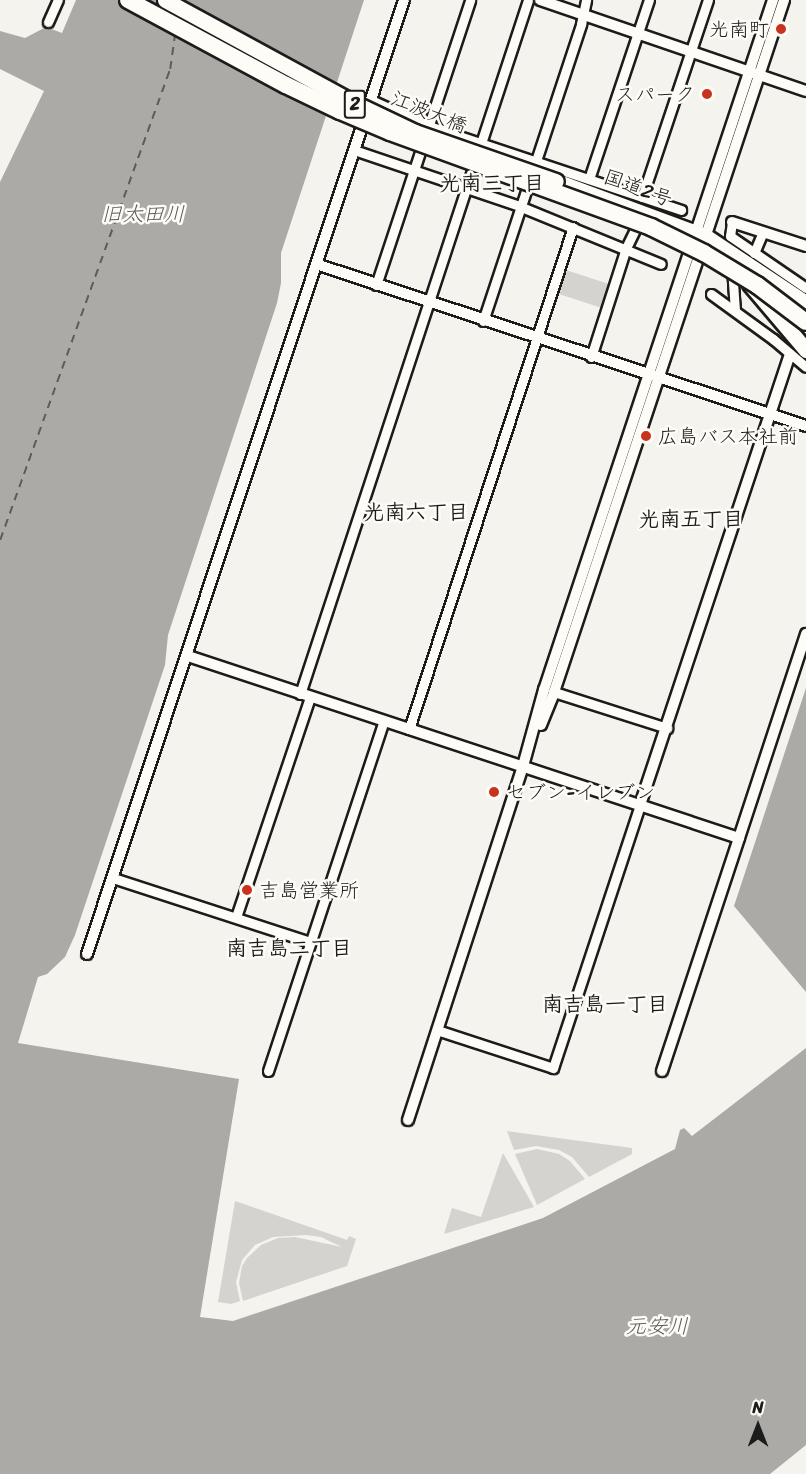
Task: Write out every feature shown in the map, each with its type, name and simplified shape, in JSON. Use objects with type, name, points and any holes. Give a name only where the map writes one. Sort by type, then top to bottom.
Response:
[{"type":"highway","points":[[128,0],[286,86],[340,111],[390,132],[651,227],[704,253],[748,280],[806,322]]},
{"type":"highway","name":"江波大橋","points":[[165,0],[272,61],[415,132],[556,181]]},
{"type":"highway","name":"国道2号","points":[[556,181],[700,234],[730,257],[806,298]]},
{"type":"highway","name":"国道2号","points":[[730,257],[782,324],[806,350]]},
{"type":"street","points":[[48,21],[58,0]]},
{"type":"street","points":[[87,954],[188,656],[404,0]]},
{"type":"street","points":[[375,285],[426,125],[470,0]]},
{"type":"street","points":[[236,917],[429,302],[528,0]]},
{"type":"street","points":[[540,0],[806,91]]},
{"type":"street","points":[[483,321],[519,206],[581,24],[586,0]]},
{"type":"street","points":[[589,179],[650,0]]},
{"type":"street","points":[[591,357],[634,228],[652,215],[642,197],[693,52],[708,0]]},
{"type":"street","points":[[755,74],[773,0]]},
{"type":"street","points":[[523,766],[554,692],[700,234],[755,74],[784,0]]},
{"type":"street","points":[[371,100],[426,125],[681,210]]},
{"type":"street","points":[[354,150],[519,206],[662,264]]},
{"type":"street","points":[[806,246],[732,222],[730,236],[806,298]]},
{"type":"street","points":[[409,729],[573,227]]},
{"type":"street","points":[[735,311],[730,257],[750,250],[763,232]]},
{"type":"street","points":[[316,264],[591,357],[806,426]]},
{"type":"street","points":[[711,294],[806,367]]},
{"type":"street","points":[[437,1030],[554,1068],[790,354]]},
{"type":"street","points":[[408,1120],[523,766],[544,690],[653,377]]},
{"type":"street","points":[[662,1071],[806,634]]},
{"type":"street","points":[[188,656],[739,838]]},
{"type":"street","points":[[554,692],[667,728]]},
{"type":"street","points":[[268,1071],[384,721]]},
{"type":"street","points":[[113,878],[310,942]]},
{"type":"shaded area","points":[[566,270],[613,285],[605,309],[558,294]]},
{"type":"shaded area","points":[[507,1131],[632,1148],[632,1154],[589,1177],[572,1157],[559,1150],[536,1146],[514,1150]]},
{"type":"shaded area","points":[[537,1149],[559,1154],[570,1161],[585,1179],[537,1205],[515,1154]]},
{"type":"shaded area","points":[[503,1153],[534,1207],[444,1234],[452,1208],[481,1217]]},
{"type":"shaded area","points":[[235,1201],[347,1240],[349,1236],[356,1239],[347,1266],[243,1301],[239,1283],[242,1266],[261,1245],[278,1238],[295,1237],[342,1247],[321,1237],[306,1235],[273,1237],[255,1245],[242,1260],[236,1282],[240,1301],[231,1304],[218,1302]]},
{"type":"water","name":"旧太田川","points":[[76,0],[364,0],[281,253],[281,283],[277,303],[168,635],[165,665],[75,935],[65,957],[47,974],[38,977],[18,1043],[239,1079],[200,1317],[233,1321],[543,1218],[675,1149],[680,1130],[684,1128],[692,1136],[806,1048],[806,1445],[770,1474],[0,1474],[0,182],[44,91],[0,69],[0,31],[25,38],[46,27],[62,33]]},
{"type":"water","points":[[806,688],[806,992],[734,906]]},
{"type":"ferry route","points":[[0,540],[170,69],[175,34]]},
{"type":"place","name":"光南町","points":[[781,29]]},
{"type":"place","name":"スパーク","points":[[707,94]]},
{"type":"place","name":"広島バス本社前","points":[[646,436]]},
{"type":"place","name":"セブン-イレブン","points":[[494,792]]},
{"type":"place","name":"吉島営業所","points":[[247,890]]},
{"type":"district","name":"光南三丁目","points":[[492,183]]},
{"type":"district","name":"光南六丁目","points":[[416,512]]},
{"type":"district","name":"光南五丁目","points":[[691,519]]},
{"type":"district","name":"南吉島二丁目","points":[[289,948]]},
{"type":"district","name":"南吉島一丁目","points":[[605,1004]]},
{"type":"water label","name":"元安川","points":[[657,1326]]}]
